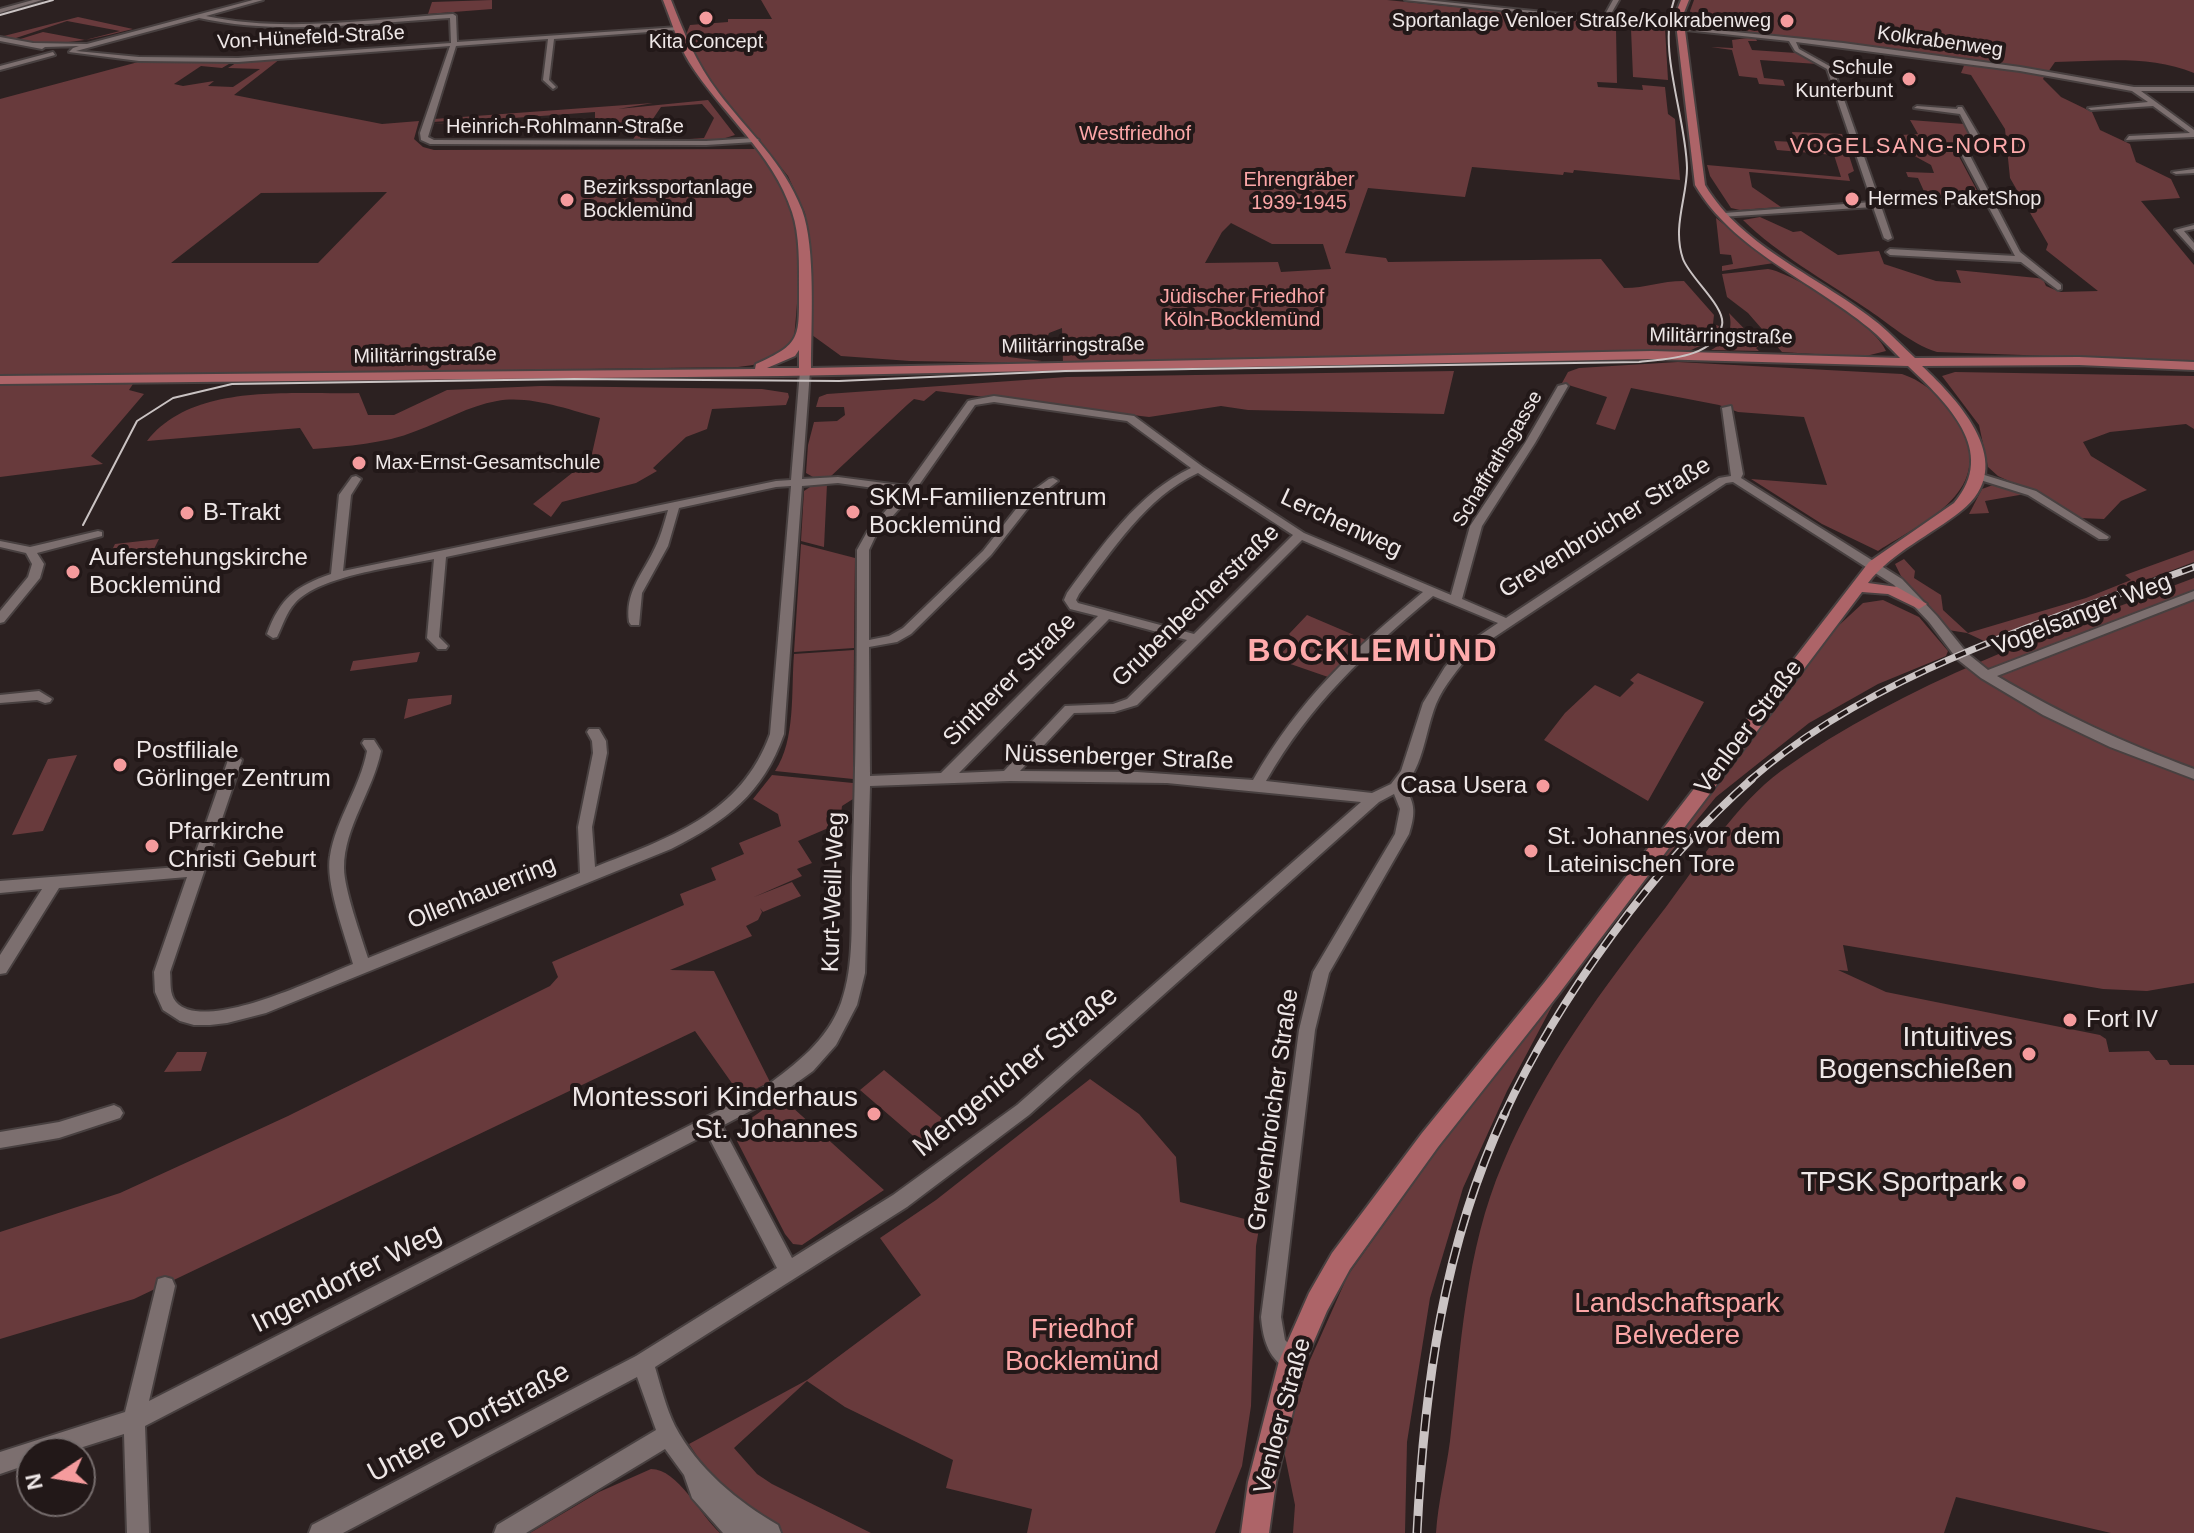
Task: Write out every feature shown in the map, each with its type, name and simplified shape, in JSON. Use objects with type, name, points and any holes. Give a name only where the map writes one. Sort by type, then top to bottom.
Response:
[{"type":"main road","points":[[667,0],[676,28],[706,81],[777,168],[798,213],[805,266],[805,371]]},
{"type":"main road","points":[[1685,0],[1679,11],[1701,182],[1706,198],[1760,248],[1857,313],[1916,365],[1963,418],[1974,438],[1978,476]]},
{"type":"main road","points":[[1682,29],[1698,30]]},
{"type":"main road","points":[[804,331],[822,357],[873,369]]},
{"type":"main road","points":[[738,372],[783,359],[799,343],[804,331]]},
{"type":"main road","points":[[1879,361],[1891,352],[1890,340]]},
{"type":"main road","points":[[1890,340],[1927,353],[1968,361]]},
{"type":"main road","name":"Militärringstraße","points":[[0,380],[738,372],[1710,355],[2194,373]]},
{"type":"main road","points":[[1639,357],[1891,368],[1916,365]]},
{"type":"main road","name":"Militärringstraße","points":[[1916,365],[1968,361],[2079,361],[2194,366]]},
{"type":"main road","points":[[1891,368],[1921,378],[1940,390]]},
{"type":"main road","name":"Venloer Straße","points":[[1255,1533],[1262,1482],[1292,1361],[1318,1302],[1370,1219],[1551,989],[1874,565],[1959,506],[1971,492],[1978,476]]},
{"type":"main road","points":[[1860,587],[1892,590],[1919,604]]},
{"type":"street","points":[[0,10],[33,0]]},
{"type":"street","points":[[0,68],[260,0]]},
{"type":"street","points":[[1408,0],[1735,36]]},
{"type":"street","points":[[1499,9],[1507,0]]},
{"type":"street","points":[[1604,21],[1616,0]]},
{"type":"street","points":[[198,16],[230,23],[283,26],[450,15],[455,17],[453,45]]},
{"type":"street","name":"Von-Hünefeld-Straße","points":[[0,40],[63,52],[139,59],[218,60],[676,28]]},
{"type":"street","points":[[1698,30],[1735,36]]},
{"type":"street","name":"Kolkrabenweg","points":[[1735,36],[1791,39],[1977,62],[2134,89],[2194,89]]},
{"type":"street","points":[[551,37],[546,80],[553,87]]},
{"type":"street","points":[[1791,39],[1797,50],[1830,68],[1888,238]]},
{"type":"street","name":"Von-Hünefeld-Straße","points":[[0,40],[63,52]]},
{"type":"street","points":[[34,45],[66,46],[104,41]]},
{"type":"street","name":"Heinrich-Rohlmann-Straße","points":[[453,45],[424,133],[424,138],[433,142],[706,143],[755,140]]},
{"type":"street","points":[[18,63],[39,53],[23,46]]},
{"type":"street","points":[[2134,89],[2194,134]]},
{"type":"street","points":[[2091,108],[2156,104]]},
{"type":"street","points":[[1917,108],[1961,110],[1975,136],[1962,148],[1990,202],[2022,259],[2058,287]]},
{"type":"street","points":[[2179,122],[2194,122]]},
{"type":"street","points":[[2129,138],[2194,134]]},
{"type":"street","points":[[2176,172],[2194,171]]},
{"type":"street","points":[[1724,215],[1946,199],[1990,202]]},
{"type":"street","points":[[2194,227],[2179,230],[2194,248]]},
{"type":"street","points":[[1890,252],[2022,259]]},
{"type":"street","name":"Ollenhauerring","points":[[235,760],[162,972],[162,997],[170,1008],[195,1019],[235,1016],[666,845],[709,822],[747,791],[768,761],[777,734],[805,371]]},
{"type":"street","name":"Schaffrathsgasse","points":[[1456,599],[1476,526],[1563,386]]},
{"type":"street","name":"Kurt-Weill-Weg","points":[[711,1123],[781,1086],[807,1066],[830,1040],[849,1005],[857,973],[863,781],[863,550],[881,521],[910,490],[963,413],[977,401],[994,399],[1130,418]]},
{"type":"street","points":[[1727,408],[1738,474],[1735,479],[1898,582],[1962,656],[1986,675],[2048,712],[2115,744],[2194,774]]},
{"type":"street","name":"Lerchenweg","points":[[1130,418],[1199,469],[1300,535],[1505,622]]},
{"type":"street","name":"Sintherer Straße","points":[[1196,638],[1074,606],[1070,600],[1151,503],[1185,474],[1199,469]]},
{"type":"street","points":[[1978,476],[2032,493],[2103,537]]},
{"type":"street","points":[[337,576],[345,496],[356,479]]},
{"type":"street","name":"Grevenbroicher Straße","points":[[1292,1361],[1281,1354],[1273,1342],[1271,1317],[1307,1030],[1321,972],[1402,834],[1409,809],[1408,800],[1396,787],[1408,773],[1420,727],[1439,685],[1468,649],[1505,622],[1723,480],[1735,479]]},
{"type":"street","points":[[273,634],[284,605],[304,589],[337,576],[795,482],[849,481],[910,490]]},
{"type":"street","points":[[862,645],[893,639],[907,631],[987,553],[1031,497],[1053,481]]},
{"type":"street","points":[[635,622],[632,605],[635,592],[659,553],[674,507]]},
{"type":"street","points":[[0,544],[30,551],[98,534]]},
{"type":"street","name":"Grubenbecherstraße","points":[[1007,777],[1070,709],[1123,707],[1300,535]]},
{"type":"street","points":[[0,619],[34,578],[38,564],[30,551]]},
{"type":"street","points":[[440,555],[433,638],[442,646]]},
{"type":"street","points":[[1257,785],[1277,747],[1340,669],[1433,590]]},
{"type":"street","name":"Vogelsanger Weg","points":[[1986,675],[2194,595]]},
{"type":"street","name":"Sintherer Straße","points":[[946,777],[1106,615]]},
{"type":"street","points":[[0,699],[39,695],[45,699]]},
{"type":"street","points":[[588,876],[585,827],[600,753],[594,732]]},
{"type":"street","points":[[362,967],[336,872],[336,859],[339,842],[370,772],[374,751],[369,743]]},
{"type":"street","name":"Nüssenberger Straße","points":[[863,781],[946,777],[1136,777],[1257,785],[1374,798]]},
{"type":"street","name":"Mengenicher Straße","points":[[643,1363],[900,1201],[1023,1110],[1374,798],[1396,787]]},
{"type":"street","points":[[0,887],[196,871]]},
{"type":"street","points":[[0,968],[54,883]]},
{"type":"street","points":[[0,1140],[59,1130],[114,1113]]},
{"type":"street","points":[[711,1123],[789,1272]]},
{"type":"street","name":"Ingendorfer Weg","points":[[0,1463],[134,1420],[711,1123]]},
{"type":"street","points":[[138,1533],[134,1420],[165,1286]]},
{"type":"street","points":[[643,1363],[668,1435],[692,1466],[751,1523],[770,1533]]},
{"type":"street","name":"Untere Dorfstraße","points":[[320,1533],[643,1363]]},
{"type":"street","points":[[505,1533],[668,1435]]},
{"type":"street","points":[[692,1466],[700,1490],[738,1533]]},
{"type":"green space","points":[[492,0],[492,9],[428,14],[432,2]]},
{"type":"green space","points":[[761,0],[1387,0],[1665,28],[1668,80],[1633,77],[1631,29],[1616,28],[1617,83],[1597,82],[1598,87],[1643,90],[1642,85],[1665,87],[1668,114],[1675,119],[1680,180],[1574,170],[1563,175],[1472,167],[1465,197],[1368,188],[1345,253],[1386,258],[1388,262],[1601,259],[1624,288],[1684,281],[1714,315],[1713,324],[1719,326],[1709,341],[1684,354],[1455,355],[1063,364],[1062,328],[1049,333],[1043,349],[1010,351],[1008,357],[1042,361],[1033,363],[910,361],[841,356],[812,335],[811,249],[805,213],[788,176],[712,83],[685,37],[690,25],[728,22],[728,19],[772,19]],"holes":[[[1231,223],[1272,244],[1323,244],[1331,269],[1281,272],[1278,262],[1205,263],[1222,232]]]},
{"type":"green space","points":[[1694,0],[2194,0],[2194,73],[2178,67],[2126,60],[2055,62],[2048,72],[1869,47],[1697,28],[1691,26],[1690,11]]},
{"type":"green space","points":[[78,17],[133,29],[87,40],[120,31],[67,21],[13,39],[0,37]]},
{"type":"green space","points":[[43,32],[84,40],[48,43],[17,40]]},
{"type":"green space","points":[[1755,37],[1757,41],[1748,41],[1752,50],[1796,53],[1817,64],[1760,60],[1764,78],[1783,80],[1785,86],[1759,84],[1757,78],[1739,76],[1732,50],[1711,47],[1733,48],[1732,40]]},
{"type":"green space","points":[[280,59],[234,95],[382,124],[419,121],[414,139],[423,147],[434,150],[757,149],[785,195],[793,218],[799,263],[794,341],[777,357],[738,367],[0,377],[0,99],[142,61],[234,61],[222,68],[201,66],[174,84],[183,86],[214,81],[208,86],[233,87],[260,69],[228,68],[239,61]],"holes":[[[387,192],[318,263],[171,263],[261,193]]]},
{"type":"green space","points":[[1965,63],[2045,75],[2043,79],[2061,97],[2092,112],[2100,130],[2130,144],[2136,162],[2171,179],[2180,198],[2141,201],[2194,265],[2194,361],[1937,352],[1908,338],[1802,266],[1743,220],[1760,217],[1793,232],[1801,231],[1838,255],[1879,251],[1884,264],[1936,281],[1961,283],[1956,270],[2043,279],[2046,286],[2060,292],[2098,291],[2046,250],[2048,244],[2010,178],[2005,129],[1971,75],[1961,73]]},
{"type":"green space","points":[[708,100],[735,135],[719,140],[661,141],[704,138],[714,118],[702,104],[661,107],[640,138],[657,139],[655,141],[632,141],[642,125],[595,129],[595,112],[432,124],[502,117],[433,122],[434,119],[653,103],[618,109]]},
{"type":"green space","points":[[1910,120],[1964,124],[1970,135],[1955,149],[1981,198],[1927,198],[1918,178],[1908,177],[1906,172],[1934,173],[1931,165],[1909,153],[1901,135],[1918,134]]},
{"type":"green space","points":[[1792,132],[1842,134],[1854,171],[1848,174],[1850,181],[1749,172],[1752,187],[1781,207],[1731,208],[1710,176],[1707,165],[1841,177],[1834,155],[1777,150],[1774,141],[1795,142]]},
{"type":"green space","points":[[1716,218],[1774,263],[1722,271],[1722,266],[1733,264],[1731,255],[1720,254]]},
{"type":"green space","points":[[1768,269],[1796,280],[1852,315],[1879,340],[1886,351],[1862,357],[1782,352],[1748,313],[1727,297],[1722,274]]},
{"type":"green space","points":[[1729,313],[1760,345],[1756,348],[1759,351],[1711,350],[1728,335]]},
{"type":"green space","points":[[1678,362],[1902,374],[1911,377],[1934,393],[1958,422],[1968,446],[1969,467],[1963,485],[1935,515],[1878,551],[1822,524],[1751,479],[1827,485],[1804,417],[1738,412],[1719,405],[1631,388],[1615,430],[1596,424],[1607,397],[1562,383],[1568,372],[1579,368]]},
{"type":"green space","points":[[1454,371],[1444,414],[1248,410],[1221,406],[1149,417],[936,391],[924,401],[914,399],[830,477],[813,477],[806,473],[814,422],[837,421],[845,415],[844,407],[816,407],[819,397],[827,394],[1067,377]]},
{"type":"green space","points":[[1955,372],[2194,376],[2194,429],[2186,424],[2110,432],[2083,442],[2091,456],[2147,490],[2121,501],[2104,519],[2079,518],[2052,501],[1998,476],[1988,467],[1979,425],[1942,376]]},
{"type":"green space","points":[[133,384],[129,390],[144,394],[91,456],[103,464],[0,477],[0,385]]},
{"type":"green space","points":[[541,386],[762,389],[788,393],[789,397],[786,405],[712,409],[707,429],[686,437],[653,468],[657,471],[636,483],[562,502],[551,517],[533,504],[591,458],[600,418],[536,402],[510,400],[486,403],[404,435],[339,447],[313,449],[300,428],[147,441],[167,422],[190,409],[216,400],[274,394],[359,393],[368,415],[394,415],[447,390]]},
{"type":"green space","points":[[827,484],[824,547],[801,541],[804,491],[813,485]]},
{"type":"green space","points":[[1993,485],[2024,492],[2050,510],[2025,494],[1985,501],[1989,513],[1969,514],[1982,489]]},
{"type":"green space","points":[[159,539],[148,561],[104,566],[115,544]]},
{"type":"green space","points":[[801,544],[855,558],[854,648],[794,652]]},
{"type":"green space","points":[[2194,550],[2194,562],[1984,641],[1967,633],[1948,630],[1901,576],[1895,564],[1904,559],[1915,571],[1914,578],[1941,595],[1943,610],[1968,633],[2086,598],[2131,580],[2125,575]]},
{"type":"green space","name":"Landschaftspark Belvedere","points":[[2194,578],[2194,983],[2147,991],[2103,989],[1843,945],[1848,971],[1838,970],[1886,992],[2100,1035],[2106,1039],[2109,1052],[2149,1051],[2156,1060],[2167,1060],[2170,1065],[2194,1065],[2194,1533],[2111,1533],[1956,1497],[1944,1533],[1436,1533],[1472,1265],[1490,1196],[1503,1163],[1537,1094],[1576,1029],[1719,834],[1749,799],[1781,771],[1878,711],[1981,661]]},
{"type":"green space","points":[[1883,600],[1919,617],[1948,651],[1946,656],[1878,684],[1809,723],[1716,797],[1660,865],[1666,847],[1822,641],[1863,603]]},
{"type":"green space","points":[[1307,615],[1368,641],[1328,677],[1276,659],[1294,640],[1289,634]]},
{"type":"green space","points":[[854,650],[853,779],[775,771],[782,759],[789,730],[794,654]]},
{"type":"green space","points":[[420,652],[417,662],[350,671],[353,661]]},
{"type":"green space","points":[[1638,673],[1704,702],[1648,801],[1544,740],[1565,713],[1595,685],[1620,697],[1634,683],[1630,680]]},
{"type":"green space","points":[[452,695],[451,704],[404,719],[408,699]]},
{"type":"green space","points":[[77,755],[43,831],[12,835],[48,759]]},
{"type":"green space","points":[[772,775],[853,783],[853,799],[842,806],[840,823],[798,841],[812,863],[797,869],[802,876],[754,897],[792,882],[801,896],[763,912],[760,908],[762,912],[758,920],[746,926],[752,936],[670,970],[714,971],[770,1082],[741,1096],[695,1031],[134,1299],[0,1339],[0,1232],[120,1193],[288,1116],[550,986],[558,977],[552,962],[684,905],[680,894],[716,880],[711,868],[744,854],[739,843],[781,826],[778,814],[753,799]]},
{"type":"green space","points":[[1560,991],[1507,1091],[1463,1188],[1430,1298],[1407,1442],[1405,1533],[1293,1533],[1295,1505],[1283,1446],[1310,1360],[1348,1275],[1461,1117]]},
{"type":"green space","points":[[177,1052],[207,1052],[201,1071],[164,1072]]},
{"type":"green space","points":[[884,1070],[950,1125],[926,1147],[860,1090]]},
{"type":"green space","name":"Friedhof Bocklemünd","points":[[1090,1079],[1139,1114],[1176,1157],[1180,1202],[1260,1223],[1256,1246],[1251,1406],[1242,1466],[1215,1533],[1027,1533],[1032,1509],[946,1488],[953,1460],[845,1407],[807,1381],[734,1448],[757,1474],[772,1484],[871,1533],[783,1533],[756,1520],[718,1483],[689,1444],[807,1380],[921,1295],[880,1238],[936,1200]]},
{"type":"green space","points":[[781,1097],[884,1190],[802,1245],[793,1244],[785,1234],[737,1141],[743,1124]]},
{"type":"green space","points":[[651,1469],[670,1476],[720,1533],[530,1533],[599,1492]]},
{"type":"tram line","points":[[0,15],[53,0]]},
{"type":"tram line","points":[[83,525],[137,421],[173,398],[232,384],[574,379],[839,381],[1065,371],[1639,362],[1688,355],[1710,344],[1718,336],[1722,318],[1687,267],[1680,247],[1679,224],[1687,168],[1670,62],[1670,20],[1674,0]]},
{"type":"railway","points":[[1749,781],[1798,743],[1904,680],[2018,631],[2194,567]]},
{"type":"railway","points":[[1505,1113],[1552,1026],[1612,935],[1680,851],[1752,779]]},
{"type":"railway","points":[[1417,1533],[1425,1425],[1440,1318],[1466,1214],[1505,1113]]},
{"type":"place","name":"Kita Concept","points":[[706,18]]},
{"type":"place","name":"Sportanlage Venloer Straße/Kolkrabenweg","points":[[1787,21]]},
{"type":"place","name":"Schule Kunterbunt","points":[[1909,79]]},
{"type":"place","name":"Hermes PaketShop","points":[[1852,199]]},
{"type":"place","name":"Bezirkssportanlage Bocklemünd","points":[[567,200]]},
{"type":"place","name":"Max-Ernst-Gesamtschule","points":[[359,463]]},
{"type":"place","name":"SKM-Familienzentrum Bocklemünd","points":[[853,512]]},
{"type":"place","name":"B-Trakt","points":[[187,513]]},
{"type":"place","name":"Auferstehungskirche Bocklemünd","points":[[73,572]]},
{"type":"place","name":"Postfiliale Görlinger Zentrum","points":[[120,765]]},
{"type":"place","name":"Casa Usera","points":[[1543,786]]},
{"type":"place","name":"Pfarrkirche Christi Geburt","points":[[152,846]]},
{"type":"place","name":"St. Johannes vor dem Lateinischen Tore","points":[[1531,851]]},
{"type":"place","name":"Fort IV","points":[[2070,1020]]},
{"type":"place","name":"Intuitives Bogenschießen","points":[[2029,1054]]},
{"type":"place","name":"Montessori Kinderhaus St. Johannes","points":[[874,1114]]},
{"type":"place","name":"TPSK Sportpark","points":[[2019,1183]]},
{"type":"district","name":"VOGELSANG-NORD","points":[[1909,147]]},
{"type":"district","name":"BOCKLEMÜND","points":[[1373,652]]},
{"type":"park label","name":"Westfriedhof","points":[[1135,134]]},
{"type":"park label","name":"Ehrengräber 1939-1945","points":[[1299,192]]},
{"type":"park label","name":"Jüdischer Friedhof Köln-Bocklemünd","points":[[1242,308]]}]
